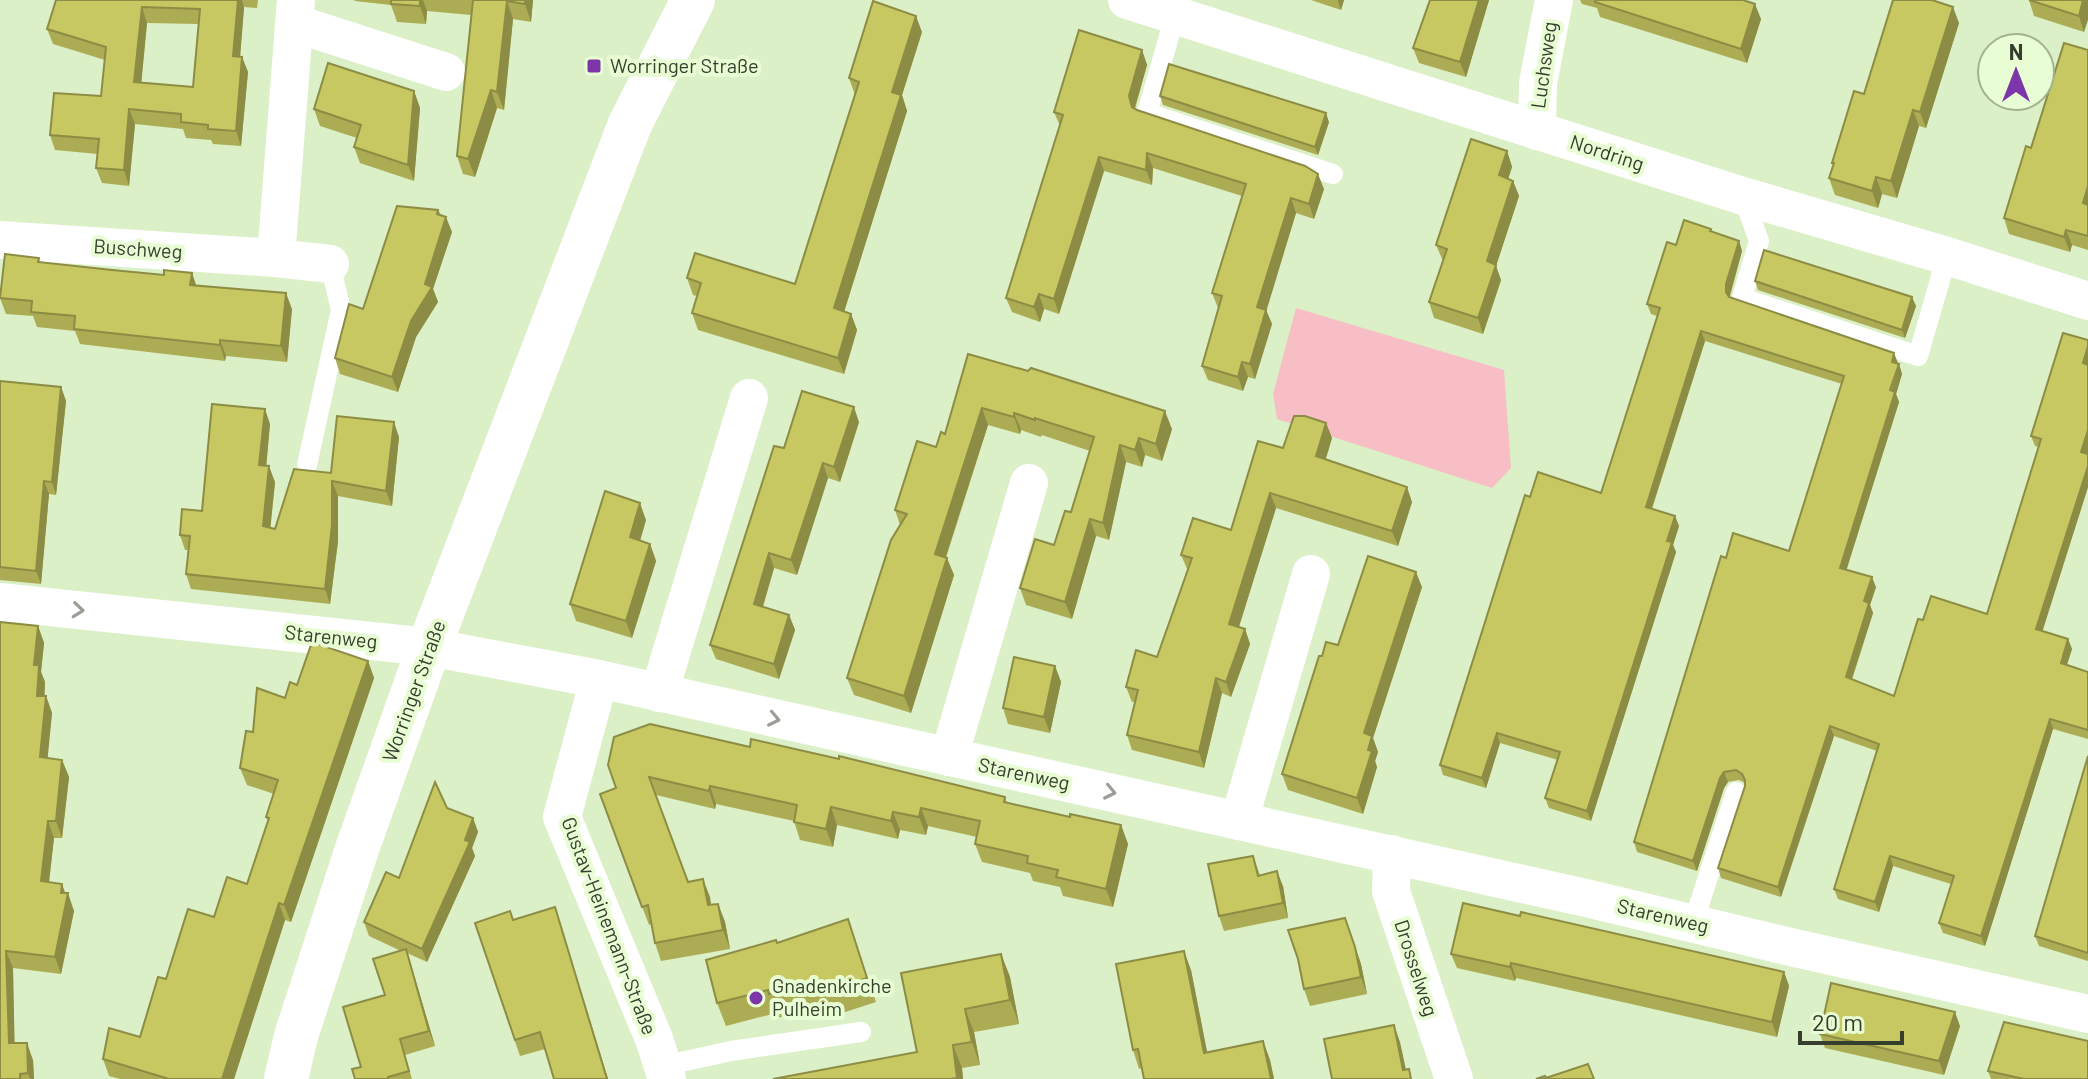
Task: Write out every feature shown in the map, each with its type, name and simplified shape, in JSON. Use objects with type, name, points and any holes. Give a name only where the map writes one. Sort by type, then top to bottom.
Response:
[{"type":"main road","name":"Worringer Straße","points":[[286,1079],[296,1036],[357,849],[429,647],[630,124],[693,0]]},
{"type":"street","name":"Nordring","points":[[1127,0],[1177,8],[1537,131],[2088,301]]},
{"type":"street","name":"Luchsweg","points":[[1537,131],[1538,83],[1554,0]]},
{"type":"street","points":[[276,258],[295,12],[446,72]]},
{"type":"street","name":"Buschweg","points":[[0,240],[330,264]]},
{"type":"street","points":[[659,693],[749,398]]},
{"type":"street","name":"Starenweg","points":[[949,757],[1029,483]]},
{"type":"street","points":[[1239,821],[1311,574]]},
{"type":"street","name":"Starenweg","points":[[0,602],[429,647],[599,679],[1392,854],[2088,1014]]},
{"type":"street","name":"Gustav-Heinemann-Straße","points":[[599,679],[562,817],[665,1072]]},
{"type":"street","name":"Drosselweg","points":[[1392,854],[1391,891],[1454,1079]]},
{"type":"lane","points":[[1177,8],[1147,113],[1333,174]]},
{"type":"lane","points":[[1743,196],[1759,241],[1742,298],[1918,356],[1947,256]]},
{"type":"lane","points":[[307,465],[341,310],[330,264]]},
{"type":"lane","points":[[1693,923],[1736,792]]},
{"type":"lane","points":[[665,1072],[731,1051],[861,1032]]},
{"type":"shaded area","points":[[1296,308],[1504,370],[1511,468],[1492,488],[1277,419],[1273,394]]},
{"type":"building","points":[[56,0],[238,0],[233,56],[242,57],[236,131],[208,129],[208,125],[181,122],[181,114],[129,109],[124,170],[96,168],[99,139],[50,135],[54,93],[101,96],[106,47],[47,29]],"holes":[[[142,7],[200,9],[193,87],[134,82]]]},
{"type":"building","points":[[391,0],[420,0],[420,6],[391,4]]},
{"type":"building","points":[[473,0],[525,0],[525,4],[507,1],[497,92],[491,90],[468,159],[457,156]]},
{"type":"building","points":[[1430,0],[1479,0],[1460,62],[1413,48]]},
{"type":"building","points":[[1595,0],[1743,0],[1755,4],[1741,49]]},
{"type":"building","points":[[1893,0],[1932,0],[1953,7],[1920,112],[1913,110],[1891,181],[1876,177],[1872,191],[1829,178],[1854,91],[1864,94]]},
{"type":"building","points":[[2029,0],[2083,0],[2079,16]]},
{"type":"building","points":[[873,1],[916,16],[892,92],[901,95],[834,308],[851,314],[838,358],[692,313],[701,283],[687,278],[695,253],[795,284],[859,82],[849,78]]},
{"type":"building","points":[[1079,30],[1142,50],[1129,96],[1132,107],[1305,166],[1318,174],[1309,204],[1291,198],[1257,307],[1266,310],[1250,364],[1242,362],[1238,377],[1202,366],[1222,296],[1212,293],[1246,184],[1147,153],[1146,170],[1099,157],[1054,299],[1039,294],[1034,307],[1006,298],[1063,115],[1054,112]]},
{"type":"building","points":[[2064,43],[2088,50],[2088,186],[2083,203],[2088,205],[2088,236],[2066,230],[2064,237],[2004,218],[2026,146],[2031,148],[2042,112],[2056,112],[2056,68]]},
{"type":"building","points":[[328,63],[414,91],[408,165],[354,147],[361,125],[314,109]]},
{"type":"building","points":[[1169,64],[1326,113],[1315,147],[1160,96]]},
{"type":"building","points":[[1471,139],[1507,151],[1499,175],[1513,181],[1487,261],[1496,265],[1478,318],[1429,302],[1447,249],[1436,245]]},
{"type":"building","points":[[397,206],[438,210],[437,214],[446,217],[425,284],[432,287],[411,321],[392,377],[335,358],[349,304],[363,309]]},
{"type":"building","points":[[1684,220],[1739,241],[1726,284],[1729,297],[1894,353],[1892,362],[1899,364],[1890,390],[1895,392],[1840,568],[1872,577],[1864,601],[1869,603],[1846,677],[1894,696],[1918,619],[1923,620],[1931,596],[1987,614],[2041,439],[2031,436],[2063,333],[2088,340],[2083,363],[2088,365],[2088,430],[2081,452],[2088,454],[2088,466],[2036,629],[2068,639],[2061,663],[2088,672],[2088,730],[2050,719],[1981,936],[1939,923],[1954,876],[1890,856],[1875,902],[1834,889],[1879,744],[1830,726],[1778,887],[1718,868],[1745,786],[1742,774],[1736,770],[1724,772],[1720,778],[1693,861],[1634,842],[1721,556],[1726,558],[1733,533],[1789,551],[1844,376],[1701,331],[1646,507],[1675,516],[1667,541],[1672,542],[1587,811],[1545,798],[1560,752],[1497,733],[1482,778],[1440,765],[1525,495],[1530,497],[1538,472],[1601,493],[1660,308],[1647,304],[1667,242],[1676,245]]},
{"type":"building","points":[[1764,250],[1912,297],[1902,330],[1755,281]]},
{"type":"building","points":[[5,254],[39,258],[38,262],[112,270],[164,275],[164,270],[192,273],[190,285],[286,293],[281,346],[220,340],[220,345],[74,329],[75,316],[31,312],[32,301],[0,298]]},
{"type":"building","points":[[968,354],[1028,371],[1031,368],[1165,411],[1156,444],[1139,438],[1135,450],[1120,445],[1103,523],[1090,519],[1065,602],[1020,588],[1035,539],[1054,545],[1065,511],[1071,512],[1094,437],[1035,418],[1014,413],[1014,417],[982,408],[935,554],[947,558],[904,696],[847,678],[891,540],[907,514],[895,510],[917,441],[936,447],[941,432],[945,434]]},
{"type":"building","points":[[0,381],[61,387],[52,482],[44,481],[36,571],[0,567]]},
{"type":"building","points":[[802,391],[854,407],[834,467],[823,463],[791,560],[769,553],[754,604],[789,615],[774,664],[710,645],[774,446],[784,448]]},
{"type":"building","points":[[212,404],[265,409],[259,465],[269,466],[263,526],[275,529],[294,469],[331,473],[337,416],[394,422],[386,491],[332,481],[332,525],[325,589],[186,574],[190,536],[180,535],[182,509],[202,511]]},
{"type":"building","points":[[1294,416],[1326,423],[1316,456],[1407,487],[1392,531],[1270,493],[1229,624],[1245,629],[1226,682],[1216,678],[1199,752],[1127,735],[1138,690],[1126,687],[1136,650],[1157,657],[1192,558],[1181,555],[1193,518],[1231,530],[1258,441],[1283,448]]},
{"type":"building","points":[[605,491],[640,503],[630,537],[650,544],[626,621],[570,604]]},
{"type":"building","points":[[1368,556],[1416,572],[1364,733],[1372,736],[1368,750],[1372,751],[1357,798],[1282,774],[1319,656],[1322,656],[1326,642],[1338,645]]},
{"type":"building","points":[[0,622],[38,626],[34,665],[39,665],[37,696],[46,696],[40,757],[62,760],[56,821],[48,821],[41,881],[62,884],[61,893],[68,893],[55,957],[6,951],[9,1043],[27,1043],[28,1073],[20,1074],[20,1079],[0,1079]]},
{"type":"building","points":[[312,642],[368,661],[284,905],[279,903],[222,1079],[169,1079],[103,1059],[109,1028],[140,1037],[158,977],[166,979],[188,909],[214,917],[227,877],[247,884],[278,780],[240,768],[246,731],[253,732],[257,688],[285,698],[290,682],[297,685]]},
{"type":"building","points":[[1014,657],[1055,666],[1044,717],[1003,708]]},
{"type":"building","points":[[650,724],[750,747],[751,739],[839,759],[839,756],[1005,797],[1004,802],[1121,825],[1106,889],[1056,877],[1058,870],[1027,863],[1028,856],[975,844],[980,821],[921,808],[919,817],[893,812],[891,821],[831,807],[826,829],[794,822],[797,805],[710,786],[709,791],[649,777],[688,882],[703,879],[708,905],[718,904],[723,930],[655,943],[648,905],[642,907],[600,794],[616,788],[608,765],[614,737]]},
{"type":"building","points":[[2088,756],[2088,953],[2035,936]]},
{"type":"building","points":[[435,782],[447,808],[473,818],[465,840],[470,842],[422,949],[364,922],[386,872],[399,878]]},
{"type":"building","points":[[1253,856],[1258,876],[1277,871],[1283,903],[1219,916],[1208,864]]},
{"type":"building","points":[[1463,903],[1520,916],[1521,912],[1784,972],[1772,1022],[1511,963],[1510,967],[1451,954]]},
{"type":"building","points":[[555,907],[607,1079],[554,1079],[540,1032],[515,1040],[475,923],[510,911],[513,920]]},
{"type":"building","points":[[1345,918],[1361,977],[1304,989],[1288,930]]},
{"type":"building","points":[[848,919],[867,978],[827,991],[824,980],[717,1003],[706,960],[776,940],[777,943]]},
{"type":"building","points":[[406,949],[429,1031],[400,1039],[409,1071],[388,1079],[355,1079],[352,1069],[361,1067],[343,1007],[385,995],[373,959]]},
{"type":"building","points":[[1184,951],[1204,1053],[1263,1041],[1271,1079],[1144,1079],[1138,1049],[1133,1050],[1116,964]]},
{"type":"building","points":[[1001,954],[1010,1000],[965,1009],[972,1042],[953,1045],[957,1078],[773,1079],[917,1052],[901,973]]},
{"type":"building","points":[[1831,983],[1955,1012],[1939,1061],[1820,1034]]},
{"type":"building","points":[[2004,1022],[2088,1041],[2088,1079],[2024,1079],[1988,1071]]},
{"type":"building","points":[[1394,1025],[1403,1070],[1409,1069],[1411,1079],[1332,1079],[1324,1039]]},
{"type":"building","points":[[1588,1064],[1594,1079],[1536,1079],[1546,1078]]},
{"type":"place","name":"Worringer Straße","points":[[594,66]]},
{"type":"place","name":"Gnadenkirche Pulheim","points":[[756,998]]}]
